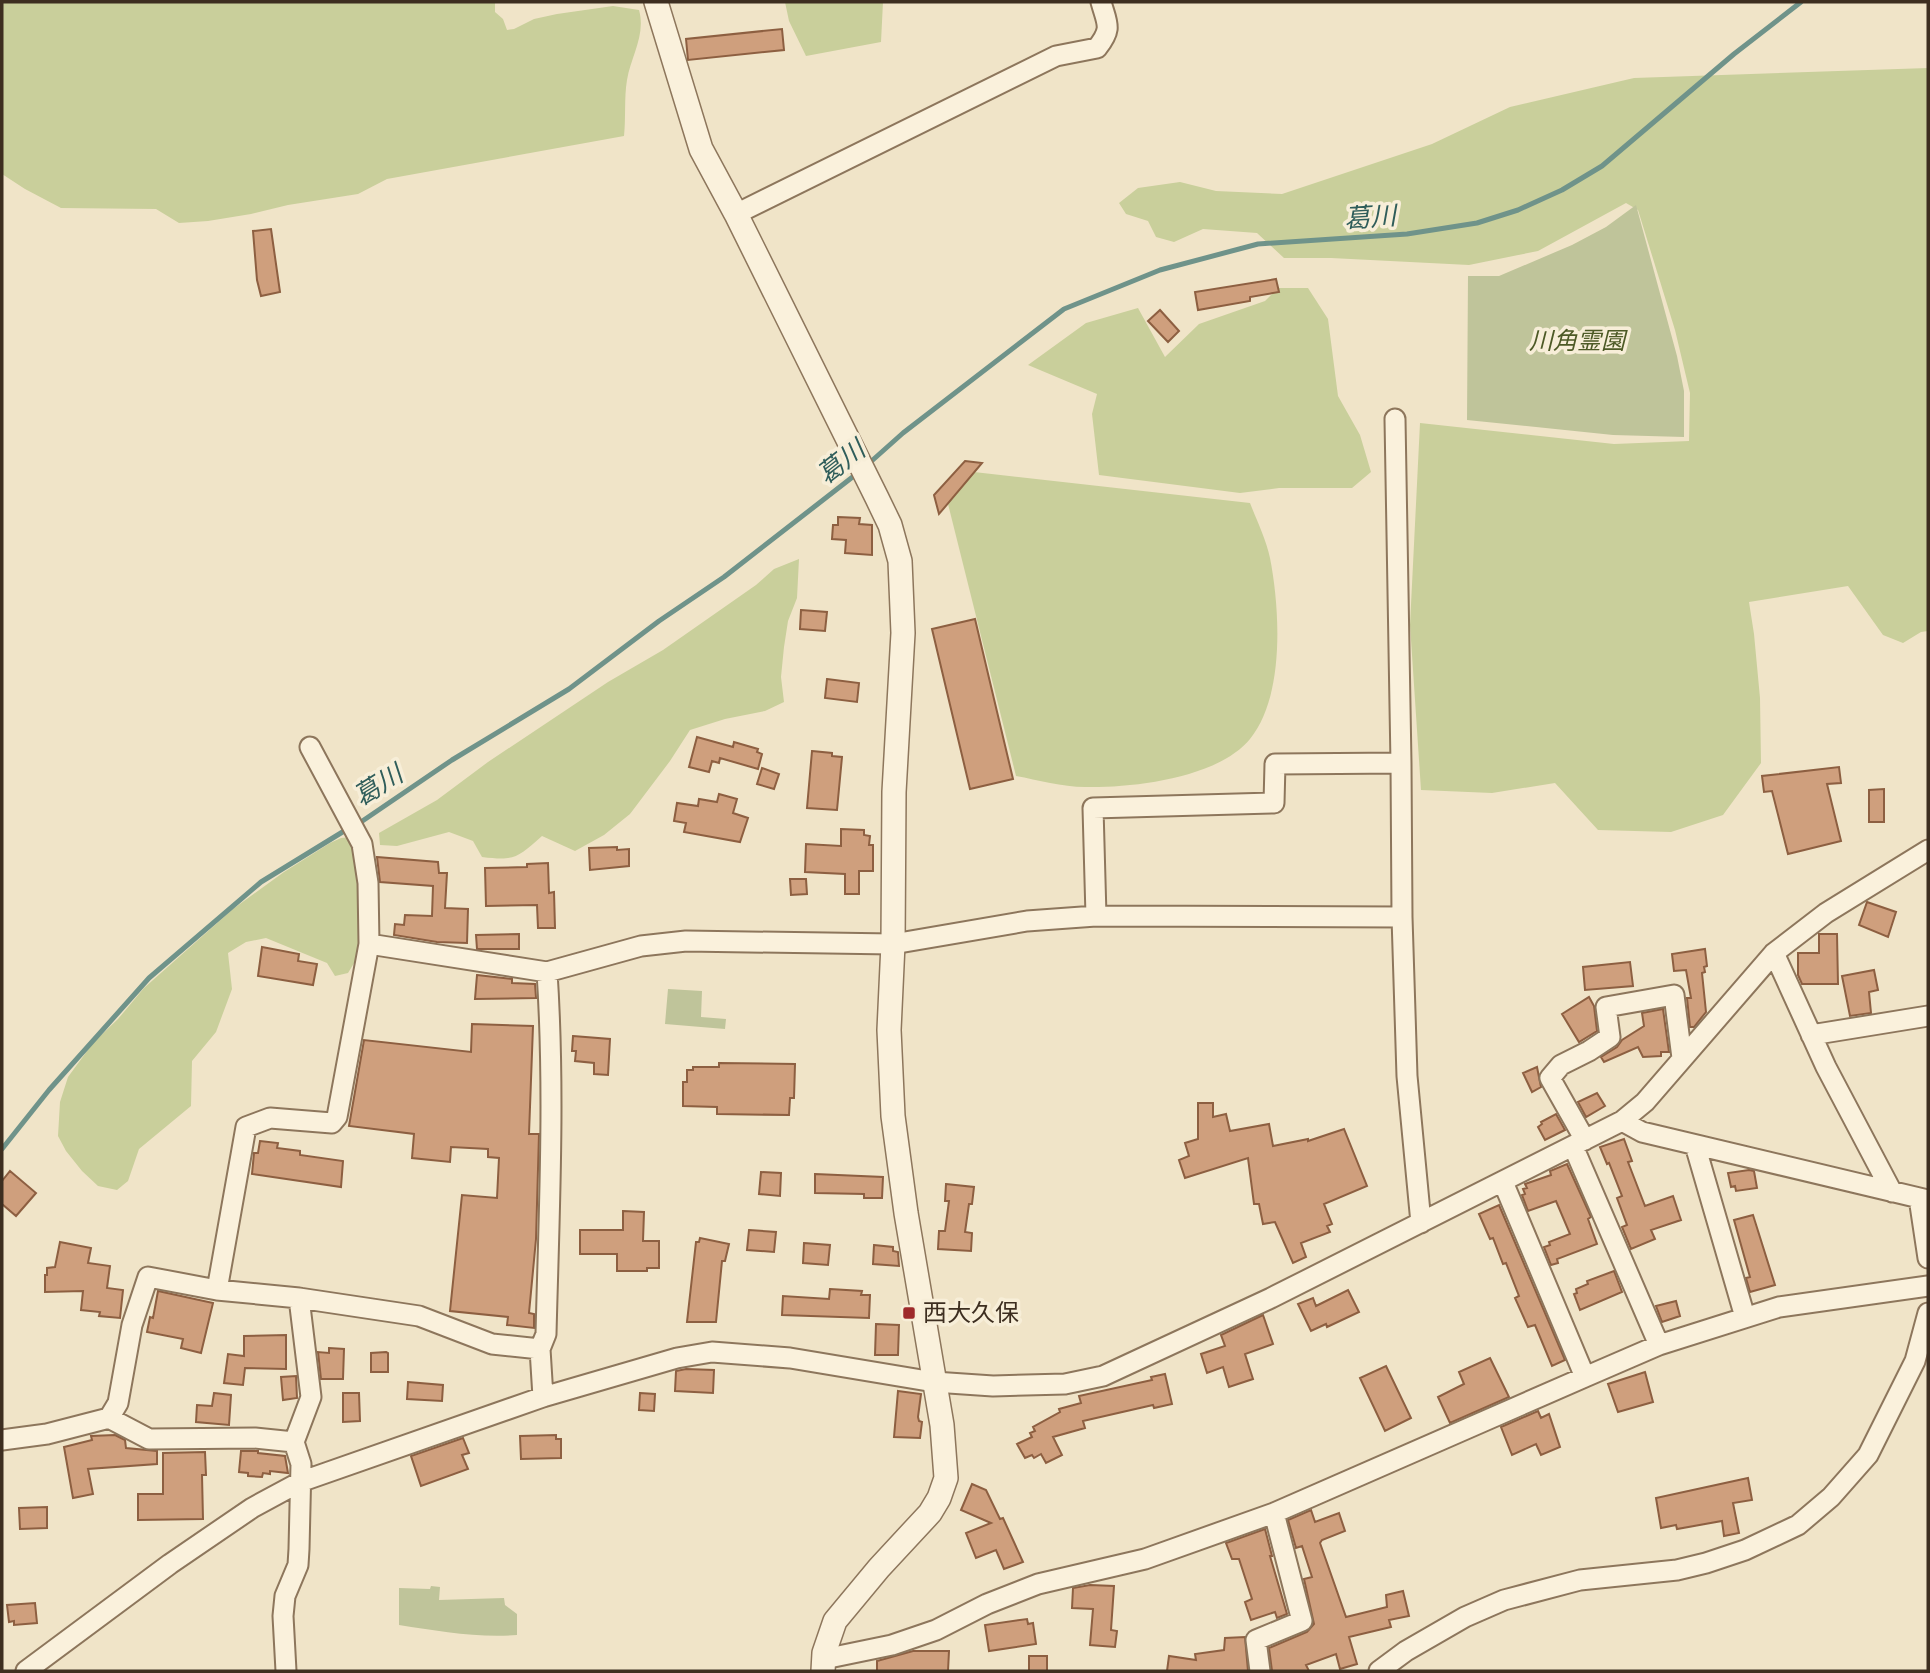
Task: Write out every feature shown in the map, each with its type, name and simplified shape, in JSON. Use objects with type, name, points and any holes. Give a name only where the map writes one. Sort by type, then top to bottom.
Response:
[{"type":"street","points":[[656,2],[701,149],[873,488],[890,525],[900,561],[903,633],[894,792],[893,944],[888,1030],[893,1116],[942,1425],[946,1470],[939,1498],[930,1513],[835,1621],[828,1636],[823,1665],[936,1630],[987,1604],[1038,1584],[1145,1559],[1274,1513],[1659,1345],[1779,1307],[1928,1286]]},
{"type":"street","points":[[736,214],[1056,56],[1097,48],[1107,36],[1109,28],[1101,2]]},
{"type":"street","points":[[1395,419],[1407,1076],[1421,1223]]},
{"type":"street","points":[[217,1290],[246,1127],[270,1118],[332,1122],[337,1117],[369,944],[367,870],[362,844],[310,747]]},
{"type":"street","points":[[1096,916],[1093,808],[1274,803],[1275,764],[1401,763]]},
{"type":"street","points":[[26,1671],[170,1564],[252,1508],[300,1482],[542,1397],[677,1358],[712,1352],[789,1358],[934,1382],[1028,1387],[1065,1384],[1103,1376],[1271,1298],[1622,1121],[1645,1102],[1774,953],[1826,913],[1928,850]]},
{"type":"street","points":[[369,944],[547,972],[641,946],[686,942],[893,944],[1027,921],[1096,916],[1402,917]]},
{"type":"street","points":[[1774,953],[1811,1035],[1892,1192]]},
{"type":"street","points":[[542,1397],[540,1349],[546,1334],[550,1189],[551,1023],[547,972]]},
{"type":"street","points":[[1659,1345],[1579,1143],[1550,1079],[1560,1065],[1610,1037],[1606,1007],[1674,995],[1682,1058]]},
{"type":"street","points":[[1811,1035],[1928,1016]]},
{"type":"street","points":[[1622,1121],[1642,1132],[1695,1146],[1924,1199],[1928,1258]]},
{"type":"street","points":[[1695,1146],[1745,1317]]},
{"type":"street","points":[[1503,1182],[1585,1377]]},
{"type":"street","points":[[2,1440],[47,1434],[108,1418],[118,1403],[132,1325],[148,1277],[217,1290],[299,1298],[419,1316],[492,1343],[540,1349]]},
{"type":"street","points":[[286,1671],[283,1616],[285,1596],[298,1565],[301,1464],[294,1442],[310,1396],[299,1298]]},
{"type":"street","points":[[1379,1671],[1406,1651],[1465,1617],[1504,1600],[1580,1580],[1677,1570],[1706,1563],[1745,1550],[1798,1525],[1831,1497],[1868,1455],[1915,1361],[1928,1313]]},
{"type":"street","points":[[108,1418],[149,1439],[255,1438],[294,1442]]},
{"type":"street","points":[[1260,1671],[1256,1640],[1302,1620],[1274,1513]]},
{"type":"green space","points":[[2,2],[495,2],[495,12],[503,19],[507,30],[534,19],[613,6],[639,10],[641,28],[627,80],[624,136],[387,179],[358,194],[208,221],[179,223],[156,209],[61,208],[2,174]]},
{"type":"green space","points":[[785,2],[883,2],[881,42],[806,56],[789,21]]},
{"type":"green space","points":[[1928,68],[1928,631],[1921,632],[1903,643],[1883,635],[1848,586],[1749,602],[1760,698],[1761,763],[1723,815],[1671,832],[1598,830],[1555,783],[1492,793],[1421,790],[1410,625],[1420,423],[1614,444],[1689,441],[1690,393],[1675,330],[1638,210],[1626,203],[1538,251],[1469,265],[1284,258],[1257,233],[1203,229],[1174,242],[1156,237],[1148,221],[1126,214],[1119,203],[1138,188],[1180,182],[1216,191],[1282,194],[1432,144],[1510,107],[1634,78]]},
{"type":"green space","name":"川角霊園","points":[[1636,205],[1677,356],[1684,391],[1684,437],[1613,435],[1467,420],[1468,276],[1499,276],[1572,245],[1606,227]]},
{"type":"green space","points":[[1278,288],[1308,288],[1328,319],[1338,396],[1360,435],[1371,472],[1352,488],[1279,488],[1240,493],[1099,475],[1092,414],[1097,394],[1028,365],[1086,323],[1138,308],[1165,357],[1199,324],[1265,301]]},
{"type":"green space","points":[[974,472],[1250,503],[1270,558],[1276,602],[1277,652],[1269,700],[1250,739],[1236,752],[1217,763],[1196,772],[1150,783],[1076,787],[1016,776],[948,504]]},
{"type":"green space","points":[[799,559],[797,598],[788,621],[784,647],[781,677],[784,702],[765,711],[690,730],[630,814],[604,835],[575,851],[542,836],[521,853],[509,858],[482,857],[473,841],[449,832],[397,846],[380,845],[379,833],[437,800],[488,762],[608,682],[663,650],[756,585],[774,569]]},
{"type":"green space","points":[[352,837],[361,881],[358,937],[362,950],[348,973],[335,976],[327,963],[266,938],[246,942],[228,953],[232,989],[216,1032],[192,1061],[191,1106],[139,1149],[128,1181],[117,1190],[98,1186],[66,1151],[58,1136],[60,1102],[68,1077],[93,1043],[144,988],[233,909],[330,843]]},
{"type":"green space","points":[[668,989],[702,991],[701,1017],[726,1019],[725,1029],[665,1024]]},
{"type":"green space","points":[[431,1586],[440,1587],[439,1600],[504,1598],[505,1605],[517,1614],[517,1635],[472,1635],[399,1625],[399,1588],[430,1589]]},
{"type":"building","points":[[782,29],[784,50],[688,60],[686,39]]},
{"type":"building","points":[[271,229],[280,292],[261,296],[253,231]]},
{"type":"building","points":[[1276,279],[1279,292],[1250,297],[1250,301],[1198,310],[1195,292]]},
{"type":"building","points":[[1160,310],[1179,331],[1168,342],[1148,321]]},
{"type":"building","points":[[965,461],[982,463],[939,514],[934,495]]},
{"type":"building","points":[[838,517],[860,518],[859,524],[872,525],[872,555],[845,553],[846,540],[832,539],[833,525],[838,525]]},
{"type":"building","points":[[801,610],[827,612],[825,631],[800,629]]},
{"type":"building","points":[[975,619],[1013,779],[970,789],[932,629]]},
{"type":"building","points":[[827,679],[859,683],[857,702],[825,698]]},
{"type":"building","points":[[697,737],[733,747],[734,742],[758,749],[757,752],[762,754],[758,769],[720,758],[719,763],[712,761],[709,772],[689,767]]},
{"type":"building","points":[[812,751],[842,757],[837,810],[807,808]]},
{"type":"building","points":[[1839,767],[1841,783],[1827,784],[1841,841],[1788,854],[1772,791],[1764,792],[1762,776]]},
{"type":"building","points":[[762,768],[779,774],[774,789],[757,784]]},
{"type":"building","points":[[1884,789],[1884,822],[1869,822],[1869,790]]},
{"type":"building","points":[[719,794],[737,799],[733,813],[748,818],[740,842],[684,832],[686,823],[674,821],[677,803],[698,806],[699,799],[717,802]]},
{"type":"building","points":[[841,829],[864,830],[864,835],[870,836],[869,845],[873,845],[873,871],[859,871],[859,894],[845,894],[845,874],[805,872],[806,844],[841,846]]},
{"type":"building","points":[[617,847],[617,850],[629,849],[629,866],[590,870],[589,848]]},
{"type":"building","points":[[377,857],[438,862],[439,873],[447,873],[445,908],[468,909],[467,943],[437,942],[394,935],[395,924],[404,925],[405,915],[432,916],[433,886],[380,882]]},
{"type":"building","points":[[548,863],[549,893],[554,892],[555,928],[538,928],[537,905],[486,906],[485,868],[527,867],[527,864]]},
{"type":"building","points":[[790,879],[806,879],[807,894],[791,895]]},
{"type":"building","points":[[1867,902],[1896,912],[1888,937],[1859,925]]},
{"type":"building","points":[[519,934],[519,949],[477,949],[476,935]]},
{"type":"building","points":[[1819,934],[1837,934],[1838,984],[1802,984],[1798,975],[1798,953],[1819,953]]},
{"type":"building","points":[[262,947],[299,954],[298,961],[317,964],[313,985],[258,976]]},
{"type":"building","points":[[1705,949],[1707,966],[1702,973],[1706,1012],[1694,1027],[1690,1027],[1687,998],[1691,998],[1686,970],[1674,971],[1672,954]]},
{"type":"building","points":[[1630,962],[1633,986],[1585,990],[1583,967]]},
{"type":"building","points":[[1874,970],[1878,990],[1869,992],[1871,1013],[1850,1016],[1842,976]]},
{"type":"building","points":[[477,975],[512,979],[512,983],[535,984],[536,998],[475,999]]},
{"type":"building","points":[[1589,997],[1594,1006],[1597,1031],[1579,1042],[1562,1014]]},
{"type":"building","points":[[1663,1009],[1669,1052],[1661,1052],[1661,1056],[1643,1057],[1638,1047],[1604,1062],[1601,1057],[1644,1026],[1642,1013]]},
{"type":"building","points":[[472,1024],[533,1026],[529,1134],[539,1134],[536,1239],[529,1313],[534,1314],[534,1328],[507,1325],[508,1317],[450,1311],[462,1195],[497,1198],[499,1158],[488,1157],[488,1149],[451,1147],[450,1162],[412,1158],[414,1134],[349,1126],[364,1040],[471,1052]]},
{"type":"building","points":[[573,1036],[610,1039],[608,1075],[594,1074],[594,1063],[575,1061],[576,1051],[572,1051]]},
{"type":"building","points":[[719,1063],[795,1064],[794,1098],[790,1098],[789,1115],[717,1114],[717,1107],[683,1106],[683,1082],[687,1082],[687,1070],[693,1070],[693,1067],[719,1067]]},
{"type":"building","points":[[1537,1067],[1541,1087],[1532,1092],[1523,1073]]},
{"type":"building","points":[[1597,1093],[1605,1106],[1586,1117],[1578,1102]]},
{"type":"building","points":[[1198,1103],[1213,1103],[1213,1117],[1226,1114],[1230,1131],[1269,1124],[1273,1146],[1308,1141],[1344,1129],[1367,1186],[1324,1204],[1332,1224],[1327,1226],[1330,1232],[1301,1243],[1306,1257],[1293,1263],[1275,1222],[1263,1224],[1259,1204],[1254,1204],[1248,1158],[1185,1178],[1179,1160],[1189,1156],[1185,1143],[1198,1139]]},
{"type":"building","points":[[1556,1114],[1565,1130],[1545,1140],[1538,1127],[1541,1122]]},
{"type":"building","points":[[1624,1139],[1632,1161],[1628,1162],[1645,1206],[1673,1196],[1681,1220],[1651,1230],[1655,1239],[1631,1249],[1622,1227],[1627,1225],[1617,1198],[1622,1196],[1600,1147]]},
{"type":"building","points":[[260,1141],[278,1143],[277,1148],[300,1151],[300,1155],[343,1161],[341,1187],[252,1174],[254,1153],[258,1153]]},
{"type":"building","points":[[1567,1164],[1591,1217],[1588,1219],[1597,1244],[1557,1259],[1558,1263],[1551,1265],[1544,1247],[1550,1245],[1549,1242],[1570,1234],[1556,1201],[1528,1211],[1522,1195],[1525,1194],[1523,1189],[1527,1188],[1525,1184],[1551,1175],[1550,1171]]},
{"type":"building","points":[[10,1171],[36,1193],[16,1216],[2,1204],[2,1181]]},
{"type":"building","points":[[1754,1171],[1757,1188],[1736,1191],[1735,1186],[1731,1187],[1728,1173]]},
{"type":"building","points":[[761,1172],[781,1173],[780,1196],[759,1194]]},
{"type":"building","points":[[815,1174],[883,1177],[882,1198],[864,1198],[864,1194],[815,1193]]},
{"type":"building","points":[[946,1184],[974,1187],[965,1232],[972,1233],[971,1251],[938,1249],[939,1231],[945,1231],[949,1201],[945,1201]]},
{"type":"building","points":[[1499,1205],[1565,1360],[1552,1366],[1535,1325],[1528,1327],[1515,1298],[1519,1296],[1506,1263],[1503,1264],[1493,1238],[1490,1239],[1479,1214]]},
{"type":"building","points":[[623,1211],[644,1212],[643,1241],[659,1241],[659,1268],[647,1268],[647,1271],[617,1271],[617,1254],[580,1254],[580,1230],[623,1230]]},
{"type":"building","points":[[1753,1215],[1775,1285],[1750,1292],[1746,1278],[1750,1277],[1734,1220]]},
{"type":"building","points":[[749,1230],[776,1232],[774,1252],[747,1250]]},
{"type":"building","points":[[700,1238],[729,1244],[725,1261],[722,1261],[716,1322],[687,1322],[696,1242],[699,1242]]},
{"type":"building","points":[[60,1242],[91,1248],[88,1263],[110,1266],[107,1288],[123,1290],[120,1318],[99,1316],[100,1312],[81,1310],[83,1291],[45,1292],[47,1268],[55,1267]]},
{"type":"building","points":[[804,1243],[830,1245],[828,1265],[803,1263]]},
{"type":"building","points":[[874,1245],[893,1247],[893,1251],[898,1252],[899,1266],[873,1264]]},
{"type":"building","points":[[1614,1271],[1622,1292],[1580,1310],[1574,1294],[1577,1293],[1576,1289],[1588,1284],[1587,1281]]},
{"type":"building","points":[[830,1289],[862,1291],[861,1295],[870,1295],[869,1318],[782,1315],[783,1296],[829,1299]]},
{"type":"building","points":[[1348,1290],[1359,1312],[1327,1327],[1326,1324],[1311,1331],[1298,1304],[1313,1298],[1316,1306]]},
{"type":"building","points":[[158,1291],[213,1303],[201,1353],[181,1348],[183,1339],[147,1332],[150,1317],[153,1318]]},
{"type":"building","points":[[1676,1301],[1680,1316],[1662,1322],[1656,1306]]},
{"type":"building","points":[[1263,1315],[1273,1344],[1245,1354],[1253,1379],[1229,1387],[1223,1367],[1207,1373],[1201,1354],[1225,1346],[1221,1335]]},
{"type":"building","points":[[876,1324],[899,1325],[898,1355],[875,1355]]},
{"type":"building","points":[[286,1335],[286,1369],[245,1368],[243,1385],[224,1383],[228,1354],[244,1356],[244,1336]]},
{"type":"building","points":[[329,1348],[344,1349],[343,1379],[321,1379],[318,1352],[329,1353]]},
{"type":"building","points":[[386,1352],[388,1372],[371,1372],[371,1353]]},
{"type":"building","points":[[1490,1358],[1509,1397],[1450,1423],[1438,1397],[1464,1384],[1459,1372]]},
{"type":"building","points":[[1386,1366],[1411,1418],[1385,1431],[1360,1378]]},
{"type":"building","points":[[714,1370],[713,1393],[675,1391],[676,1371]]},
{"type":"building","points":[[1645,1372],[1653,1402],[1618,1412],[1608,1384]]},
{"type":"building","points":[[1165,1374],[1172,1404],[1154,1408],[1153,1405],[1083,1421],[1085,1428],[1053,1437],[1062,1455],[1046,1463],[1041,1454],[1034,1458],[1032,1455],[1025,1458],[1017,1444],[1032,1437],[1030,1433],[1035,1431],[1033,1427],[1060,1412],[1059,1409],[1081,1403],[1079,1396],[1152,1380],[1151,1377]]},
{"type":"building","points":[[296,1376],[297,1398],[283,1400],[281,1377]]},
{"type":"building","points":[[408,1382],[443,1385],[442,1401],[407,1399]]},
{"type":"building","points":[[898,1391],[921,1394],[918,1417],[922,1422],[920,1438],[894,1437]]},
{"type":"building","points":[[214,1393],[231,1395],[229,1425],[196,1422],[197,1405],[212,1406]]},
{"type":"building","points":[[343,1393],[359,1393],[360,1421],[343,1422]]},
{"type":"building","points":[[640,1393],[655,1394],[654,1411],[639,1410]]},
{"type":"building","points":[[1538,1411],[1541,1418],[1549,1414],[1560,1447],[1541,1455],[1536,1444],[1512,1455],[1501,1427]]},
{"type":"building","points":[[115,1435],[125,1440],[126,1448],[157,1451],[157,1464],[88,1469],[93,1494],[73,1498],[64,1447],[92,1440],[91,1436]]},
{"type":"building","points":[[556,1435],[556,1439],[561,1439],[561,1458],[521,1459],[520,1436]]},
{"type":"building","points":[[463,1438],[469,1453],[462,1455],[468,1469],[421,1486],[411,1456]]},
{"type":"building","points":[[241,1451],[285,1456],[288,1473],[270,1471],[270,1474],[263,1473],[262,1477],[239,1472]]},
{"type":"building","points":[[205,1452],[206,1475],[202,1475],[203,1519],[138,1520],[138,1494],[163,1494],[163,1453]]},
{"type":"building","points":[[1748,1478],[1752,1500],[1733,1503],[1739,1533],[1724,1536],[1722,1521],[1677,1529],[1676,1525],[1661,1528],[1656,1498]]},
{"type":"building","points":[[972,1484],[986,1490],[1000,1519],[1003,1518],[1023,1562],[1004,1569],[996,1550],[976,1558],[966,1533],[991,1523],[961,1510]]},
{"type":"building","points":[[47,1507],[47,1528],[20,1529],[19,1508]]},
{"type":"building","points":[[1311,1510],[1315,1522],[1339,1513],[1345,1531],[1320,1543],[1346,1617],[1387,1607],[1386,1595],[1403,1591],[1409,1616],[1389,1620],[1391,1627],[1349,1637],[1357,1664],[1340,1669],[1336,1654],[1306,1665],[1309,1671],[1272,1671],[1269,1648],[1307,1632],[1314,1624],[1304,1579],[1312,1577],[1302,1546],[1296,1548],[1288,1520]]},
{"type":"building","points":[[1265,1529],[1287,1614],[1277,1618],[1275,1612],[1251,1620],[1245,1602],[1252,1599],[1239,1559],[1232,1559],[1226,1543]]},
{"type":"building","points":[[1090,1585],[1114,1586],[1111,1630],[1117,1631],[1115,1647],[1090,1645],[1093,1609],[1072,1608],[1073,1588]]},
{"type":"building","points":[[35,1603],[37,1623],[14,1625],[14,1621],[9,1622],[7,1605]]},
{"type":"building","points":[[1027,1619],[1028,1624],[1033,1623],[1036,1644],[989,1651],[985,1625]]},
{"type":"building","points":[[1245,1637],[1248,1671],[1167,1671],[1169,1656],[1196,1660],[1195,1654],[1224,1650],[1225,1638]]},
{"type":"building","points":[[913,1651],[949,1651],[948,1671],[877,1671],[877,1661]]},
{"type":"building","points":[[1029,1656],[1047,1656],[1047,1671],[1029,1671]]},
{"type":"waterway","name":"葛川","points":[[866,466],[903,433],[1064,309],[1160,270],[1258,244],[1407,234],[1477,223],[1518,210],[1562,190],[1602,166],[1734,54],[1801,2]]},
{"type":"waterway","name":"葛川","points":[[358,824],[452,760],[569,689],[659,621],[724,577],[859,472]]},
{"type":"waterway","name":"葛川","points":[[2,1149],[49,1090],[149,978],[261,882],[349,828]]},
{"type":"place","name":"西大久保","points":[[909,1313]]}]
